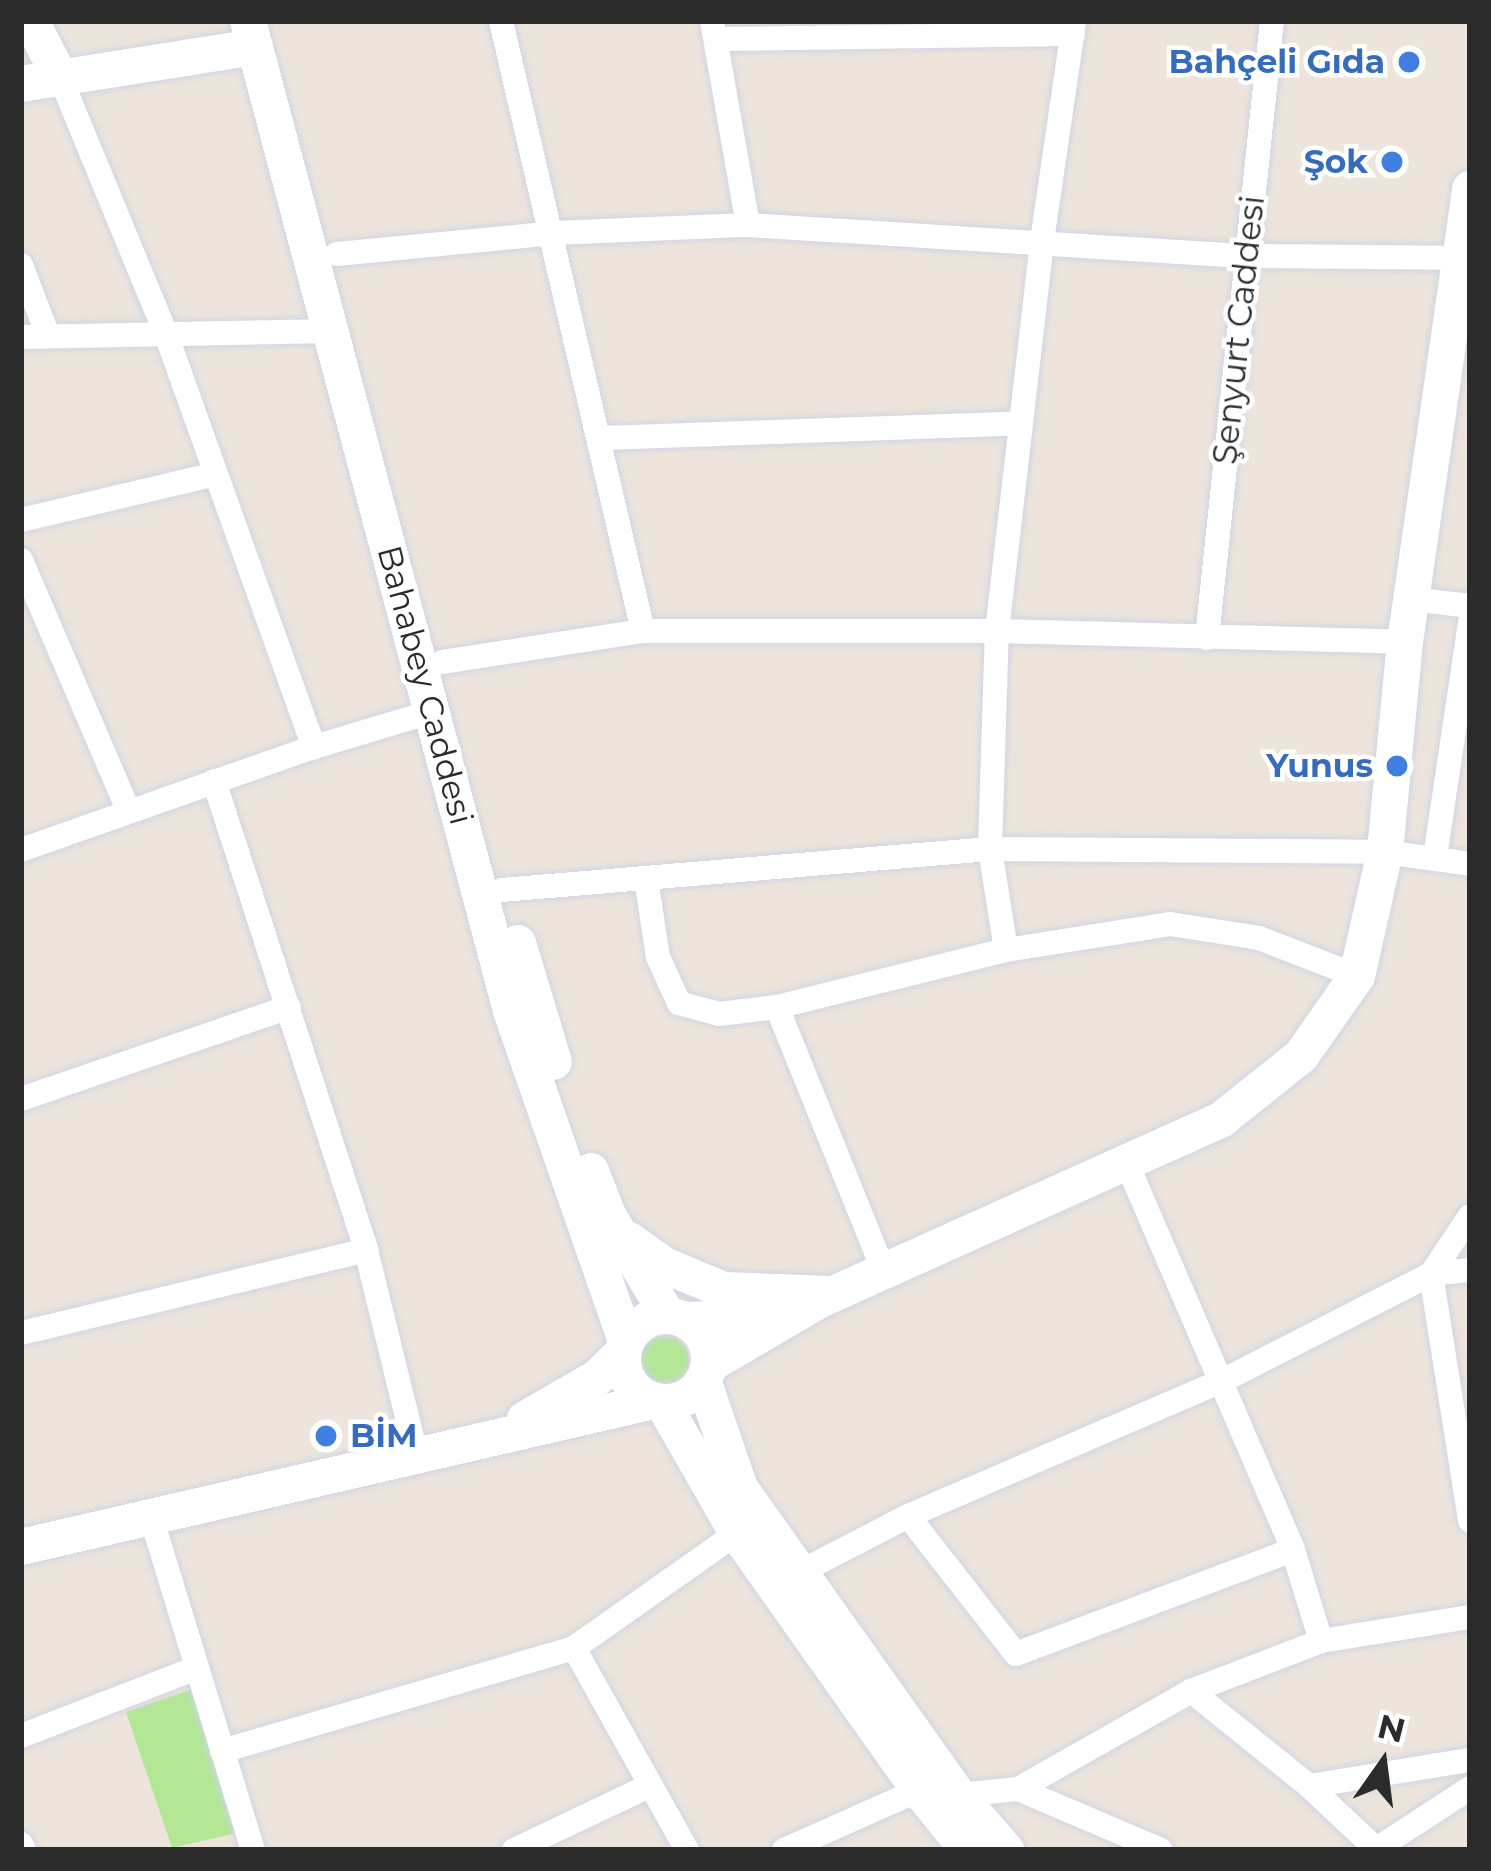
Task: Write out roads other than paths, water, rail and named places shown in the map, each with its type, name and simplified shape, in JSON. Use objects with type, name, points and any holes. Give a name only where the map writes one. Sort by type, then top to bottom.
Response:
[{"type":"street","points":[[31,21],[60,77],[167,337],[314,747]]},
{"type":"street","points":[[501,21],[643,631]]},
{"type":"street","name":"Şenyurt Caddesi","points":[[1207,638],[1273,21]]},
{"type":"street","points":[[748,225],[715,30],[1074,27],[1042,241],[997,631],[990,850],[1006,950]]},
{"type":"street","points":[[21,84],[259,30]]},
{"type":"street","name":"Bahabey Caddesi","points":[[259,30],[338,254],[502,890],[575,1131],[608,1215],[676,1318]]},
{"type":"street","name":"Bahabey Caddesi","points":[[259,30],[332,331],[511,1011],[625,1347]]},
{"type":"street","points":[[21,1547],[152,1520],[501,1433],[686,1397],[706,1373],[827,1297],[1128,1166],[1222,1119],[1301,1057],[1357,976],[1384,852],[1405,642],[1466,258],[1470,189]]},
{"type":"street","points":[[338,254],[554,233],[748,225],[1246,256],[1466,258]]},
{"type":"street","points":[[21,265],[47,333]]},
{"type":"street","points":[[21,337],[332,331]]},
{"type":"street","points":[[599,438],[1020,423]]},
{"type":"street","points":[[21,520],[216,474]]},
{"type":"street","points":[[21,560],[128,810]]},
{"type":"street","points":[[1412,599],[1470,606]]},
{"type":"street","points":[[1435,857],[1470,623]]},
{"type":"street","points":[[442,662],[643,631],[997,631],[1405,642]]},
{"type":"street","points":[[21,850],[314,747],[431,712]]},
{"type":"street","points":[[214,781],[366,1250],[416,1453]]},
{"type":"street","points":[[502,890],[990,850],[1384,852],[1470,864]]},
{"type":"street","points":[[646,878],[658,956],[679,1003],[719,1014],[777,1007],[1006,950],[1170,924],[1259,938],[1357,976]]},
{"type":"street","points":[[21,1100],[289,1007]]},
{"type":"street","points":[[777,1007],[884,1272]]},
{"type":"street","points":[[1128,1166],[1293,1550],[1321,1641]]},
{"type":"street","points":[[608,1215],[633,1244],[692,1279],[724,1290],[827,1297]]},
{"type":"street","points":[[1470,1216],[1431,1274],[1470,1520]]},
{"type":"street","points":[[21,1334],[366,1250]]},
{"type":"street","points":[[802,1571],[908,1516],[1222,1381],[1431,1274],[1470,1270]]},
{"type":"street","points":[[501,1433],[598,1377],[643,1322],[743,1318],[827,1297]]},
{"type":"street","points":[[676,1318],[704,1339],[706,1373],[740,1488],[958,1795],[1006,1850]]},
{"type":"street","points":[[625,1347],[633,1387],[658,1401],[736,1533],[919,1790],[968,1850]]},
{"type":"street","points":[[908,1516],[1016,1654],[1293,1550]]},
{"type":"street","points":[[152,1520],[253,1850]]},
{"type":"street","points":[[222,1751],[574,1648],[736,1533]]},
{"type":"street","points":[[958,1795],[1018,1789],[1190,1691],[1321,1641],[1470,1617]]},
{"type":"street","points":[[574,1648],[687,1850]]},
{"type":"street","points":[[21,1736],[196,1668]]},
{"type":"street","points":[[1190,1691],[1309,1786],[1376,1850],[1470,1788]]},
{"type":"street","points":[[1309,1786],[1470,1760]]},
{"type":"street","points":[[514,1850],[649,1786]]},
{"type":"street","points":[[1018,1789],[1161,1850]]},
{"type":"street","points":[[784,1850],[919,1790]]},
{"type":"place","name":"Bahçeli Gıda","points":[[1409,62]]},
{"type":"place","name":"Şok","points":[[1392,162]]},
{"type":"place","name":"Yunus","points":[[1397,766]]},
{"type":"place","name":"BİM","points":[[326,1436]]}]
